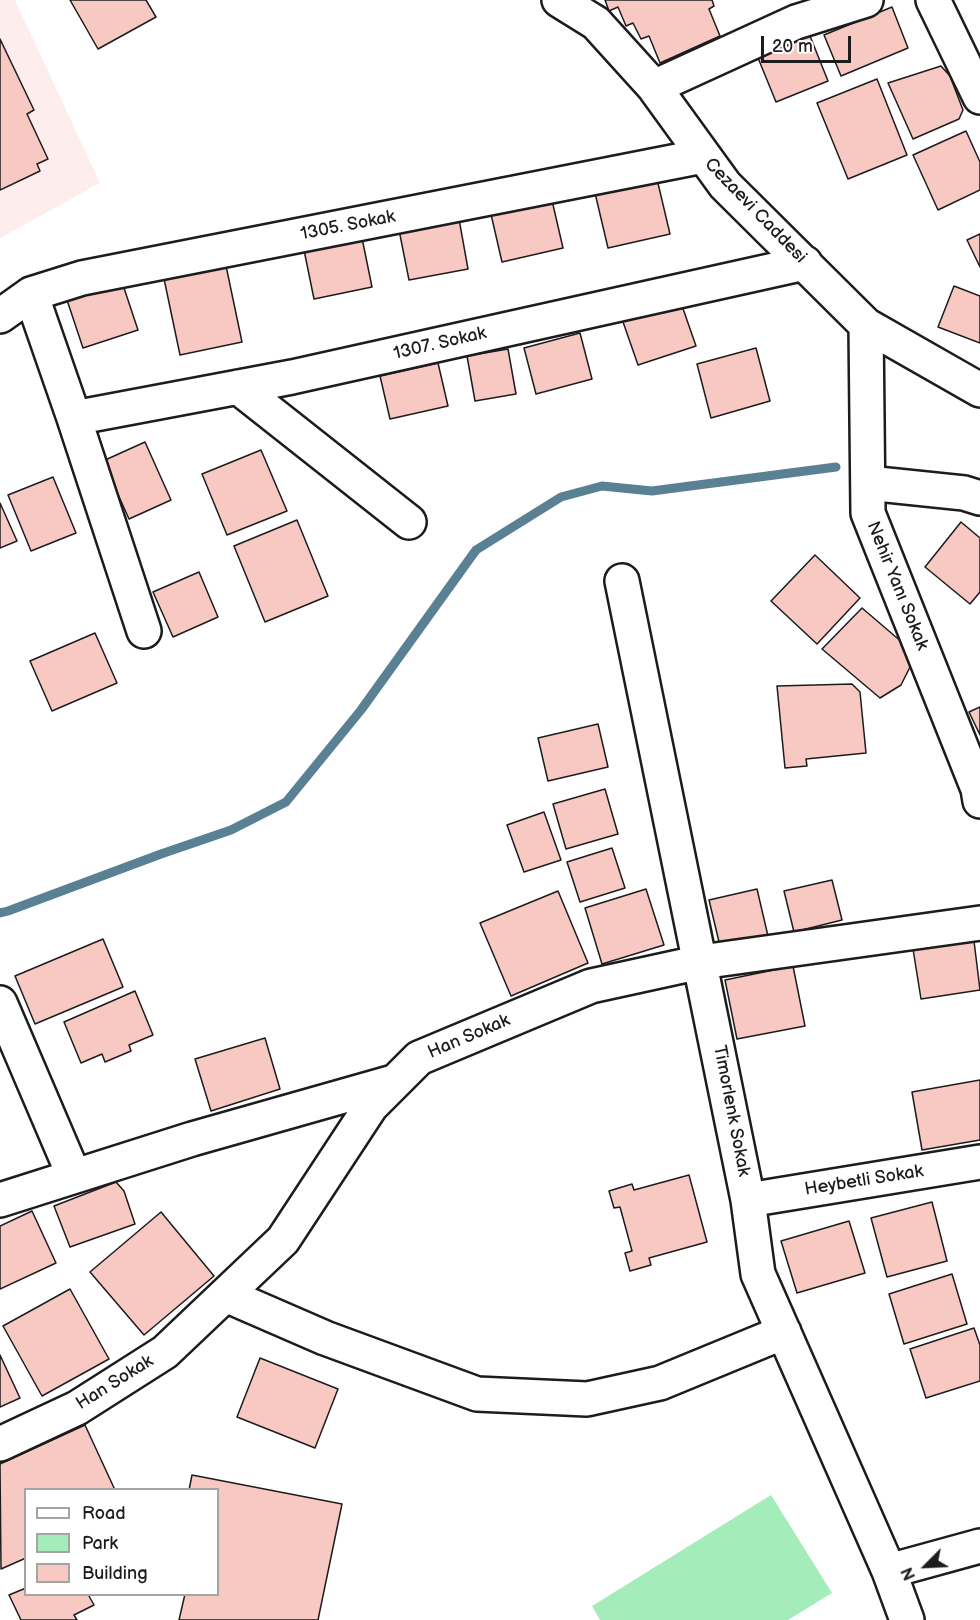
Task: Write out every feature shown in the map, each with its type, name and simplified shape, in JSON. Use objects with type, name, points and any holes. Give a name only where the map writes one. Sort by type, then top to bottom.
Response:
[{"type":"street","name":"Cezaevi Caddesi","points":[[558,0],[596,23],[654,87],[725,185],[866,325],[980,390]]},
{"type":"street","points":[[654,87],[796,22],[866,0]]},
{"type":"street","points":[[933,0],[980,97]]},
{"type":"street","name":"1305. Sokak","points":[[0,316],[31,294],[82,278],[702,156]]},
{"type":"street","name":"1307. Sokak","points":[[74,418],[303,375],[805,263]]},
{"type":"street","points":[[31,294],[144,631]]},
{"type":"street","name":"Nehir Yanı Sokak","points":[[866,325],[868,513],[978,789],[980,801]]},
{"type":"street","points":[[238,387],[409,522]]},
{"type":"street","points":[[867,483],[964,493],[980,498]]},
{"type":"street","name":"Timorlenk Sokak","points":[[622,581],[748,1200],[758,1274],[890,1571],[908,1620]]},
{"type":"street","name":"Han Sokak","points":[[0,1444],[77,1408],[165,1352],[283,1240],[370,1106],[419,1058],[591,986],[701,962],[980,923]]},
{"type":"street","points":[[0,1003],[74,1176]]},
{"type":"street","points":[[0,1200],[192,1139],[395,1082]]},
{"type":"street","name":"Heybetli Sokak","points":[[748,1200],[980,1162]]},
{"type":"street","points":[[225,1295],[324,1338],[477,1394],[587,1399],[660,1383],[784,1332]]},
{"type":"street","points":[[890,1571],[980,1546]]},
{"type":"shaded area","points":[[0,0],[15,0],[100,183],[0,238]]},
{"type":"green space","points":[[771,1495],[832,1593],[788,1620],[600,1620],[592,1606]]},
{"type":"building","points":[[70,0],[146,0],[156,17],[98,49]]},
{"type":"building","points":[[605,0],[712,0],[714,6],[709,9],[720,36],[660,63],[649,36],[641,39],[633,23],[626,26],[618,7],[609,11]]},
{"type":"building","points":[[892,7],[908,48],[841,76],[824,35]]},
{"type":"building","points":[[808,31],[828,81],[776,102],[756,53]]},
{"type":"building","points":[[0,39],[34,110],[27,114],[48,159],[37,164],[40,171],[0,190]]},
{"type":"building","points":[[941,66],[950,76],[963,110],[959,119],[913,139],[888,83]]},
{"type":"building","points":[[877,79],[907,155],[848,179],[817,103]]},
{"type":"building","points":[[966,131],[980,162],[980,190],[938,210],[913,155]]},
{"type":"building","points":[[657,179],[670,234],[608,248],[595,193]]},
{"type":"building","points":[[551,196],[563,248],[502,262],[490,210]]},
{"type":"building","points":[[459,219],[468,269],[409,280],[399,230]]},
{"type":"building","points":[[980,234],[980,267],[967,240]]},
{"type":"building","points":[[362,238],[372,287],[314,299],[304,250]]},
{"type":"building","points":[[225,261],[242,342],[180,355],[163,274]]},
{"type":"building","points":[[122,282],[138,330],[83,348],[67,300]]},
{"type":"building","points":[[954,286],[980,296],[980,343],[938,327]]},
{"type":"building","points":[[680,300],[696,346],[638,365],[622,319]]},
{"type":"building","points":[[580,333],[592,379],[536,394],[524,348]]},
{"type":"building","points":[[756,348],[770,401],[711,418],[697,364]]},
{"type":"building","points":[[508,349],[516,394],[475,401],[467,356]]},
{"type":"building","points":[[438,363],[448,406],[390,419],[380,376]]},
{"type":"building","points":[[145,442],[171,500],[129,519],[103,461]]},
{"type":"building","points":[[261,450],[287,511],[227,535],[202,474]]},
{"type":"building","points":[[53,477],[76,533],[31,551],[8,495]]},
{"type":"building","points":[[0,503],[17,541],[0,548]]},
{"type":"building","points":[[297,520],[328,596],[265,622],[234,546]]},
{"type":"building","points":[[961,522],[980,538],[980,592],[970,604],[925,567]]},
{"type":"building","points":[[815,555],[860,598],[817,644],[771,601]]},
{"type":"building","points":[[199,572],[218,617],[173,637],[153,592]]},
{"type":"building","points":[[862,608],[910,649],[910,667],[901,685],[880,698],[822,649]]},
{"type":"building","points":[[95,633],[117,683],[52,711],[30,661]]},
{"type":"building","points":[[852,684],[860,692],[866,753],[806,759],[807,766],[785,768],[777,686]]},
{"type":"building","points":[[980,707],[980,735],[969,712]]},
{"type":"building","points":[[598,724],[608,767],[548,781],[538,738]]},
{"type":"building","points":[[605,789],[618,834],[566,849],[553,804]]},
{"type":"building","points":[[544,812],[561,860],[524,872],[507,825]]},
{"type":"building","points":[[612,848],[625,888],[580,902],[567,862]]},
{"type":"building","points":[[832,880],[842,920],[794,932],[784,891]]},
{"type":"building","points":[[646,889],[664,945],[602,964],[585,908]]},
{"type":"building","points":[[757,889],[768,936],[720,946],[709,900]]},
{"type":"building","points":[[558,891],[588,963],[511,996],[480,923]]},
{"type":"building","points":[[103,939],[123,987],[35,1024],[15,976]]},
{"type":"building","points":[[974,941],[980,990],[921,999],[913,949]]},
{"type":"building","points":[[793,966],[805,1026],[737,1039],[725,980]]},
{"type":"building","points":[[135,991],[153,1035],[129,1045],[131,1051],[105,1062],[102,1054],[81,1063],[64,1022]]},
{"type":"building","points":[[265,1038],[280,1089],[211,1111],[195,1059]]},
{"type":"building","points":[[980,1080],[980,1140],[922,1150],[912,1092]]},
{"type":"building","points":[[689,1175],[707,1242],[649,1258],[651,1265],[630,1271],[625,1253],[632,1251],[620,1207],[614,1208],[609,1191],[632,1184],[634,1190]]},
{"type":"building","points":[[116,1182],[124,1191],[135,1224],[70,1247],[54,1206]]},
{"type":"building","points":[[932,1202],[947,1261],[887,1277],[871,1218]]},
{"type":"building","points":[[32,1211],[56,1263],[0,1289],[0,1226]]},
{"type":"building","points":[[161,1212],[214,1276],[144,1335],[90,1272]]},
{"type":"building","points":[[849,1221],[865,1273],[797,1293],[781,1241]]},
{"type":"building","points":[[952,1274],[967,1324],[904,1344],[889,1294]]},
{"type":"building","points":[[70,1289],[109,1359],[42,1396],[3,1326]]},
{"type":"building","points":[[974,1328],[980,1345],[980,1381],[926,1398],[910,1349]]},
{"type":"building","points":[[0,1355],[20,1398],[0,1407]]},
{"type":"building","points":[[260,1358],[338,1389],[315,1448],[237,1417]]},
{"type":"building","points":[[85,1425],[114,1488],[24,1488],[24,1559],[1,1569],[0,1464]]},
{"type":"building","points":[[192,1475],[342,1504],[318,1620],[179,1620],[185,1596],[219,1596],[219,1488],[189,1488]]},
{"type":"building","points":[[24,1589],[24,1596],[89,1596],[94,1605],[74,1615],[77,1620],[21,1620],[9,1595]]},
{"type":"waterway","points":[[0,913],[231,830],[286,802],[361,710],[476,550],[561,497],[602,486],[652,491],[836,467]]}]
